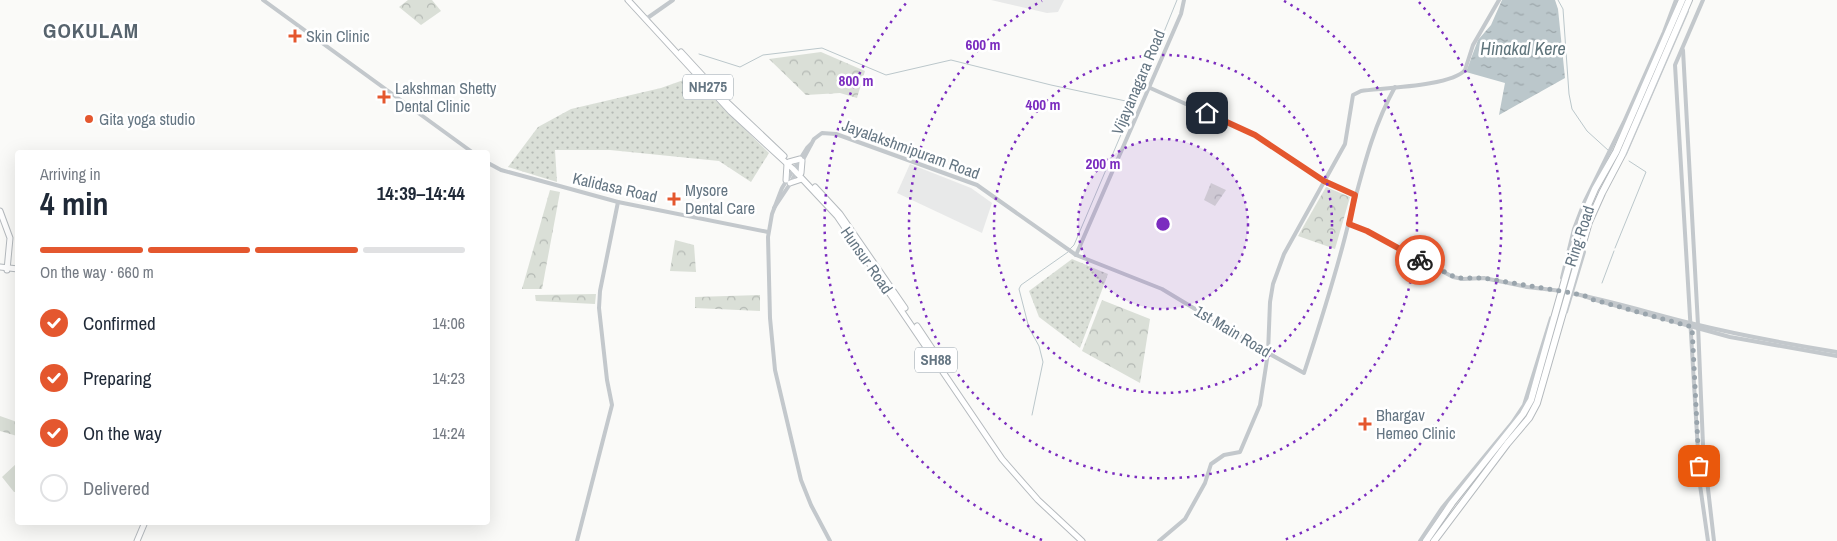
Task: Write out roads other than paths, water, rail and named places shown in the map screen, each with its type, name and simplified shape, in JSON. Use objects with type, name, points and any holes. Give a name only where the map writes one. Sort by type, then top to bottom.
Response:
[{"type":"highway","name":"Ring Road","points":[[1435,541],[1507,444],[1529,418],[1537,403],[1566,292],[1582,219],[1595,189],[1616,152],[1682,0]]},
{"type":"highway","name":"Ring Road","points":[[1426,541],[1452,503],[1524,414],[1534,390],[1589,222],[1602,193],[1619,164],[1690,0]]},
{"type":"main road","name":"Hunsur Road","points":[[630,0],[731,112],[797,171],[836,216],[1002,458],[1038,500],[1084,541]]},
{"type":"main road","points":[[788,182],[788,163],[801,160]]},
{"type":"main road","points":[[788,182],[797,171],[801,160]]},
{"type":"main road","points":[[0,211],[10,235],[4,268]]},
{"type":"main road","points":[[137,541],[144,525]]},
{"type":"street","points":[[263,0],[469,150]]},
{"type":"street","points":[[648,19],[673,0]]},
{"type":"street","name":"Vijayanagara Road","points":[[1076,255],[1181,14],[1184,0]]},
{"type":"street","points":[[1158,541],[1185,519],[1205,483],[1211,464],[1224,456],[1240,452],[1260,405],[1268,353],[1270,302],[1278,268],[1346,144],[1353,95],[1361,91],[1436,82],[1456,77],[1463,72],[1473,45],[1499,0]]},
{"type":"street","points":[[1420,541],[1442,508],[1512,423],[1524,405],[1566,292],[1574,230],[1582,209],[1627,115],[1676,0]]},
{"type":"street","points":[[1703,0],[1675,64],[1700,485],[1708,541]]},
{"type":"street","points":[[1683,48],[1699,327],[1703,445],[1714,541]]},
{"type":"street","points":[[1148,87],[1255,135],[1324,181],[1355,195]]},
{"type":"street","points":[[1395,87],[1380,118],[1355,195],[1349,224],[1367,231],[1453,276],[1484,278],[1583,295],[1699,327],[1837,354]]},
{"type":"street","name":"Jayalakshmipuram Road","points":[[830,541],[805,492],[775,370],[770,318],[768,234],[774,208],[814,139],[822,133],[836,134],[966,180],[986,190],[1076,255]]},
{"type":"street","points":[[1680,143],[1688,141]]},
{"type":"street","name":"Kalidasa Road","points":[[490,164],[501,170],[618,202],[768,234]]},
{"type":"street","points":[[577,541],[612,405],[607,380],[599,308],[600,291],[618,202]]},
{"type":"street","name":"1st Main Road","points":[[1076,255],[1162,289],[1268,353],[1304,372],[1327,302],[1349,224]]},
{"type":"street","points":[[1695,389],[1701,389]]},
{"type":"water","name":"Hinakal Kere","points":[[1502,0],[1555,0],[1558,9],[1565,78],[1499,115],[1505,83],[1466,72],[1478,40],[1491,25]]},
{"type":"waterway","points":[[699,54],[740,67],[763,55],[822,48],[886,75],[951,60],[1051,85],[1135,103],[1177,0]]},
{"type":"waterway","points":[[1558,0],[1563,9],[1569,94],[1572,109],[1587,131],[1609,151]]},
{"type":"waterway","points":[[1070,249],[1074,245],[1134,104]]},
{"type":"waterway","points":[[1615,248],[1646,172],[1629,161]]},
{"type":"waterway","points":[[1602,283],[1614,251]]},
{"type":"waterway","points":[[1032,415],[1043,362],[1039,346],[1029,328],[1019,289],[1021,285],[1068,252]]},
{"type":"place","name":"Skin Clinic","points":[[295,36]]},
{"type":"place","name":"Lakshman Shetty Dental Clinic","points":[[384,97]]},
{"type":"place","name":"Gita yoga studio","points":[[89,119]]},
{"type":"place","name":"Mysore Dental Care","points":[[674,199]]},
{"type":"place","name":"Bhargav Hemeo Clinic","points":[[1365,424]]},
{"type":"district","name":"GOKULAM","points":[[91,31]]}]
